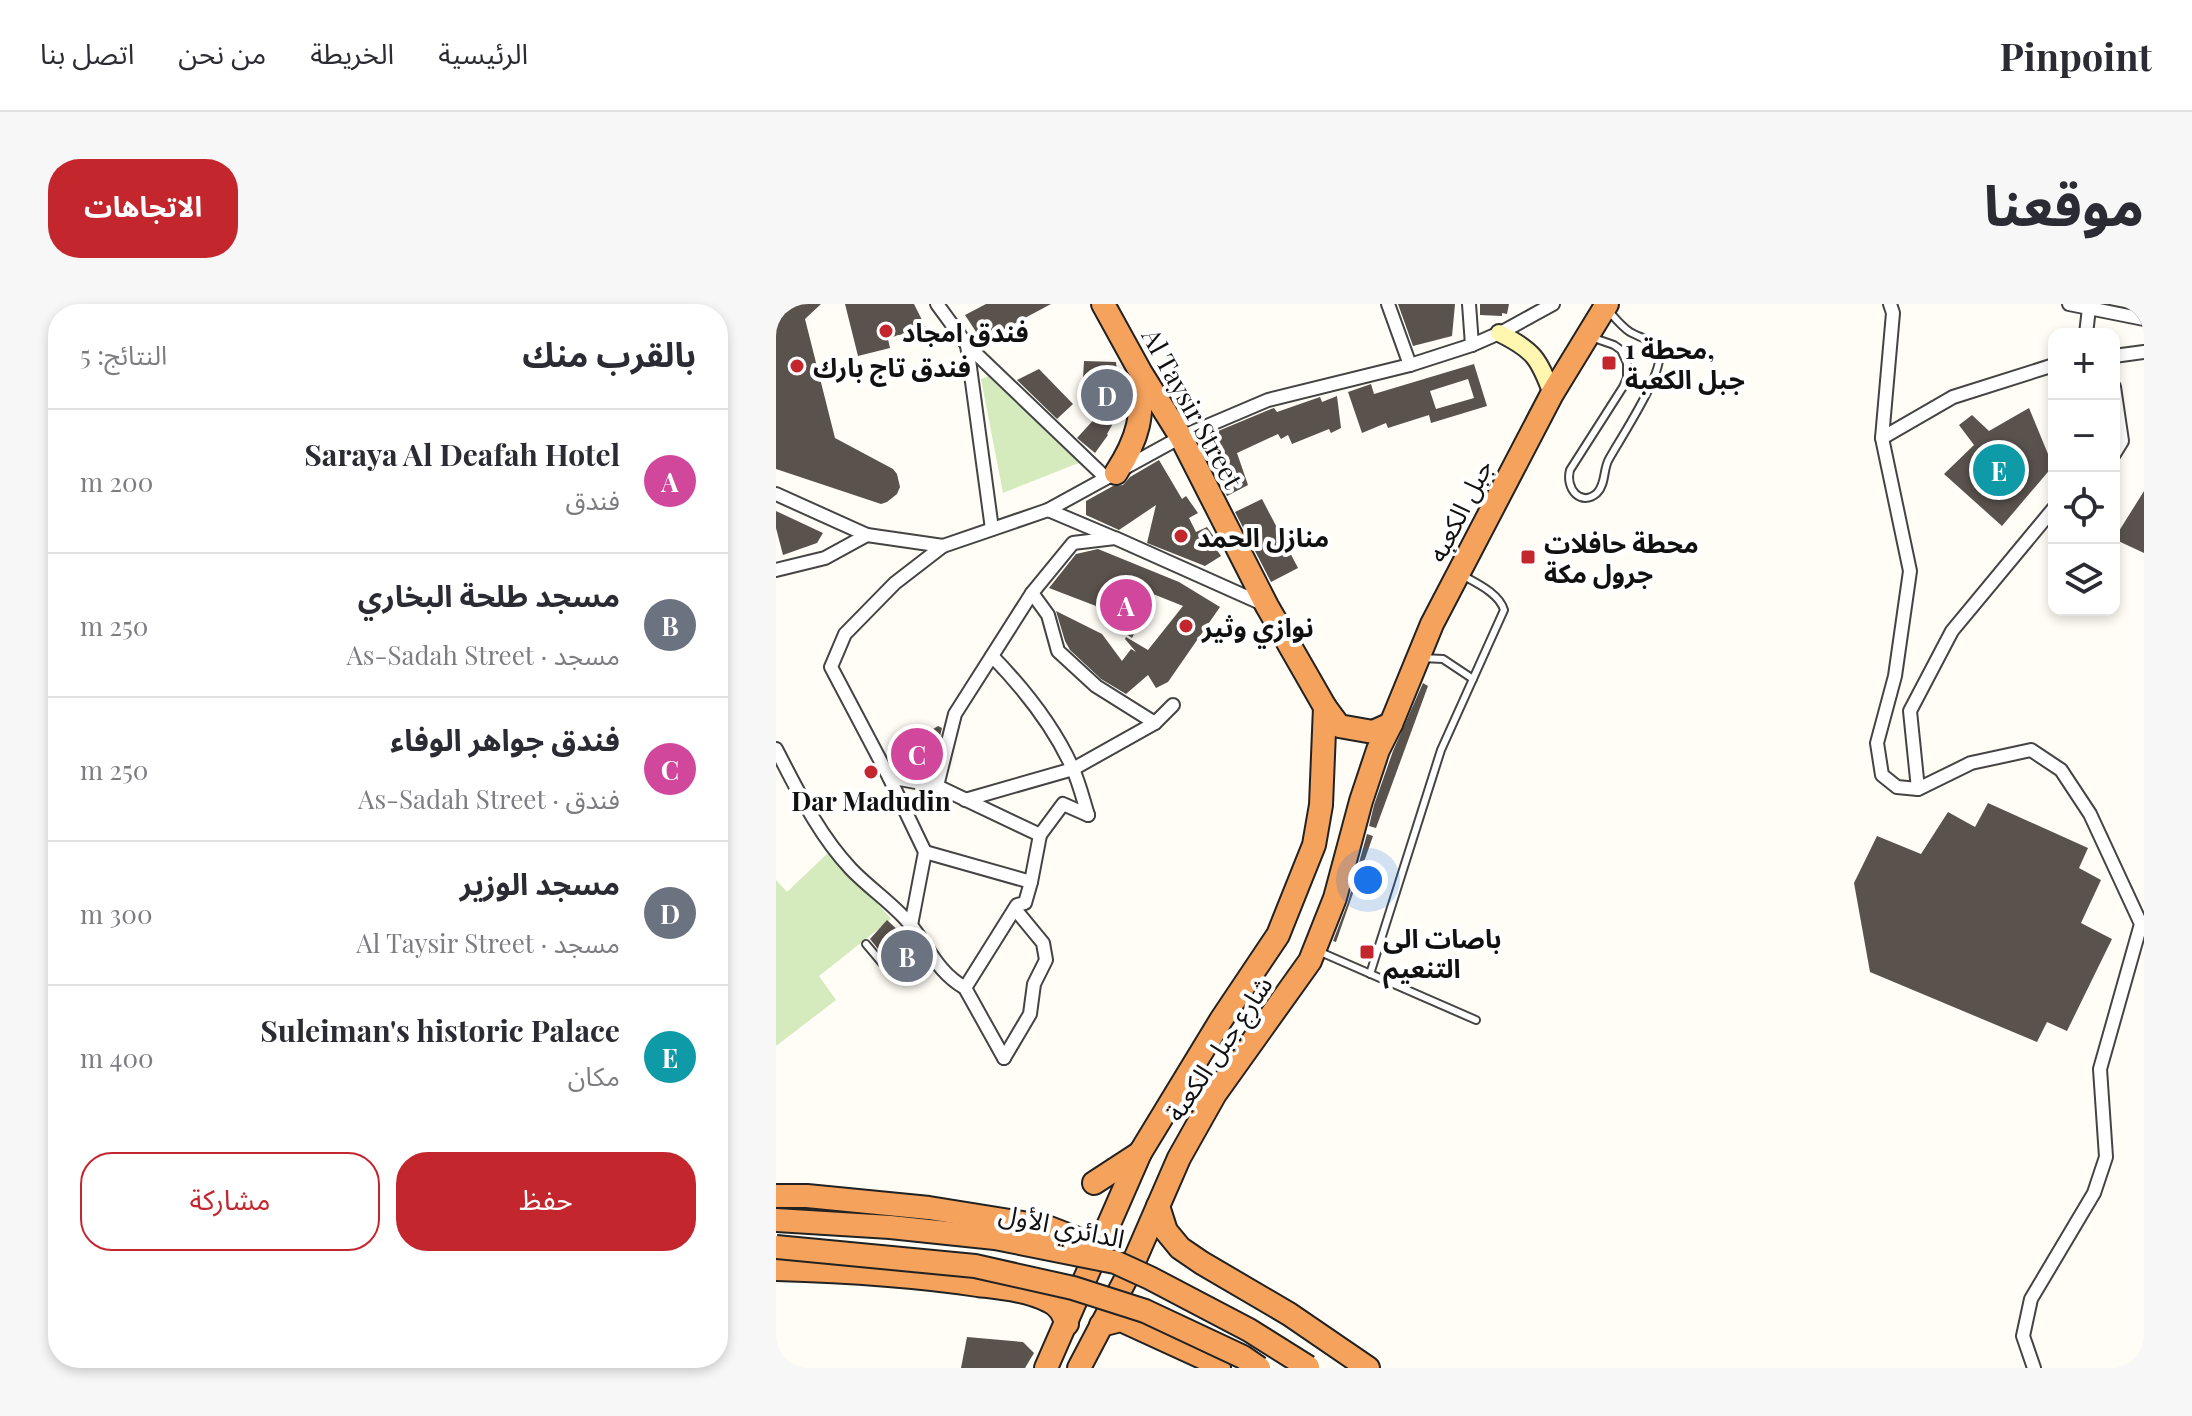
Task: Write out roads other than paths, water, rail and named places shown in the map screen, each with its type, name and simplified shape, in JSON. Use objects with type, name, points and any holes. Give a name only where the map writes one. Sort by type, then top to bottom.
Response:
[{"type":"highway","name":"Al Taysir Street","points":[[1103,304],[1181,437],[1267,606],[1325,707]]},
{"type":"highway","name":"جبل الكعبه","points":[[1378,750],[1432,624],[1458,573],[1552,394],[1606,305]]},
{"type":"highway","points":[[1111,475],[1130,452],[1139,429],[1141,373]]},
{"type":"highway","points":[[1325,707],[1339,726],[1373,732],[1391,724]]},
{"type":"highway","name":"شارع جبل الكعبة","points":[[1050,1361],[1140,1153],[1221,1020],[1278,935],[1314,845],[1321,805],[1325,707]]},
{"type":"highway","name":"شارع جبل الكعبة","points":[[1079,1368],[1129,1273],[1179,1158],[1215,1094],[1310,961],[1335,898],[1378,750]]},
{"type":"highway","points":[[1094,1183],[1140,1153]]},
{"type":"highway","points":[[776,1196],[807,1196],[929,1208],[1047,1227],[1078,1239],[1115,1262]]},
{"type":"highway","points":[[1158,1206],[1166,1231],[1180,1248],[1289,1314],[1368,1368]]},
{"type":"highway","name":"الدائري الأول","points":[[776,1220],[995,1238],[1115,1262],[1249,1330],[1309,1368]]},
{"type":"highway","points":[[776,1247],[975,1266],[1073,1288],[1145,1311],[1243,1357],[1259,1368]]},
{"type":"highway","points":[[776,1269],[942,1279],[1022,1291],[1050,1301],[1061,1309],[1067,1324]]},
{"type":"highway","points":[[1101,1325],[1121,1320],[1219,1368]]},
{"type":"street","points":[[937,304],[967,345],[1111,475]]},
{"type":"street","points":[[1388,304],[1410,365]]},
{"type":"street","points":[[1469,304],[1472,345]]},
{"type":"street","points":[[912,927],[925,852],[831,667],[845,634],[895,583],[943,546],[1048,510],[1181,437],[1268,400],[1410,365],[1472,345],[1553,304]]},
{"type":"street","points":[[1890,304],[1893,313],[1882,438],[1910,571],[1895,676],[1877,743],[1882,775],[1897,787],[1918,789],[1971,763],[2031,750],[2061,770],[2090,814],[2141,924],[2100,1069],[2106,1157],[2094,1193],[2031,1299],[2023,1336],[2034,1368]]},
{"type":"street","points":[[2069,304],[2144,319]]},
{"type":"street","points":[[2087,328],[2089,308]]},
{"type":"street","points":[[1499,333],[1518,342],[1535,356],[1552,394]]},
{"type":"street","points":[[967,345],[992,529]]},
{"type":"street","points":[[2120,355],[2144,352]]},
{"type":"street","points":[[1882,438],[1953,397],[2048,367]]},
{"type":"street","points":[[776,494],[867,535],[943,546]]},
{"type":"street","points":[[1048,510],[1267,606]]},
{"type":"street","points":[[1918,789],[1910,711],[1952,631],[2048,515]]},
{"type":"street","points":[[776,570],[825,558],[867,535]]},
{"type":"street","points":[[937,786],[955,714],[1032,593],[1073,543],[1115,538]]},
{"type":"street","points":[[1032,593],[1048,615],[1058,651],[1096,686],[1155,723]]},
{"type":"street","points":[[965,988],[1017,905],[1025,903],[1040,835],[1063,804],[1088,815],[1073,769],[1045,718],[992,656]]},
{"type":"street","points":[[965,800],[1073,769],[1155,723],[1173,705]]},
{"type":"street","points":[[776,749],[812,818],[850,868],[912,927],[933,959],[955,983],[965,988],[1004,1058],[1030,1014],[1034,984],[1046,960],[1043,943],[1015,909]]},
{"type":"street","points":[[889,777],[937,786],[1040,835]]},
{"type":"street","points":[[925,852],[1031,882]]},
{"type":"lane","points":[[1587,336],[1621,350],[1628,370],[1623,387],[1570,470],[1569,486],[1573,492],[1588,497],[1596,494],[1603,483],[1605,466],[1646,393],[1657,371],[1659,359],[1653,343],[1620,324],[1606,305]]},
{"type":"lane","points":[[1370,974],[1441,750],[1504,610],[1497,598],[1458,573]]},
{"type":"lane","points":[[1418,658],[1443,659],[1473,679]]},
{"type":"lane","points":[[866,944],[882,963],[912,927]]},
{"type":"lane","points":[[1315,949],[1476,1020]]},
{"type":"place","name":"فندق امجاد","points":[[886,331]]},
{"type":"place","name":"محطة 1, جبل الكعبة","points":[[1609,363]]},
{"type":"place","name":"فندق تاج بارك","points":[[797,366]]},
{"type":"place","name":"مسجد الوزير","points":[[1107,395]]},
{"type":"place","name":"Suleiman's historic Palace","points":[[1999,470]]},
{"type":"place","name":"منازل الحمد","points":[[1181,536]]},
{"type":"place","name":"محطة حافلات جرول مكة","points":[[1528,557]]},
{"type":"place","name":"Saraya Al Deafah Hotel","points":[[1126,605]]},
{"type":"place","name":"نوازي وثير","points":[[1186,626]]},
{"type":"place","name":"فندق جواهر الوفاء","points":[[917,754]]},
{"type":"place","name":"Dar Madudin","points":[[871,772]]},
{"type":"place","name":"باصات الى التنعيم","points":[[1367,952]]},
{"type":"place","name":"مسجد طلحة البخاري","points":[[907,956]]}]
